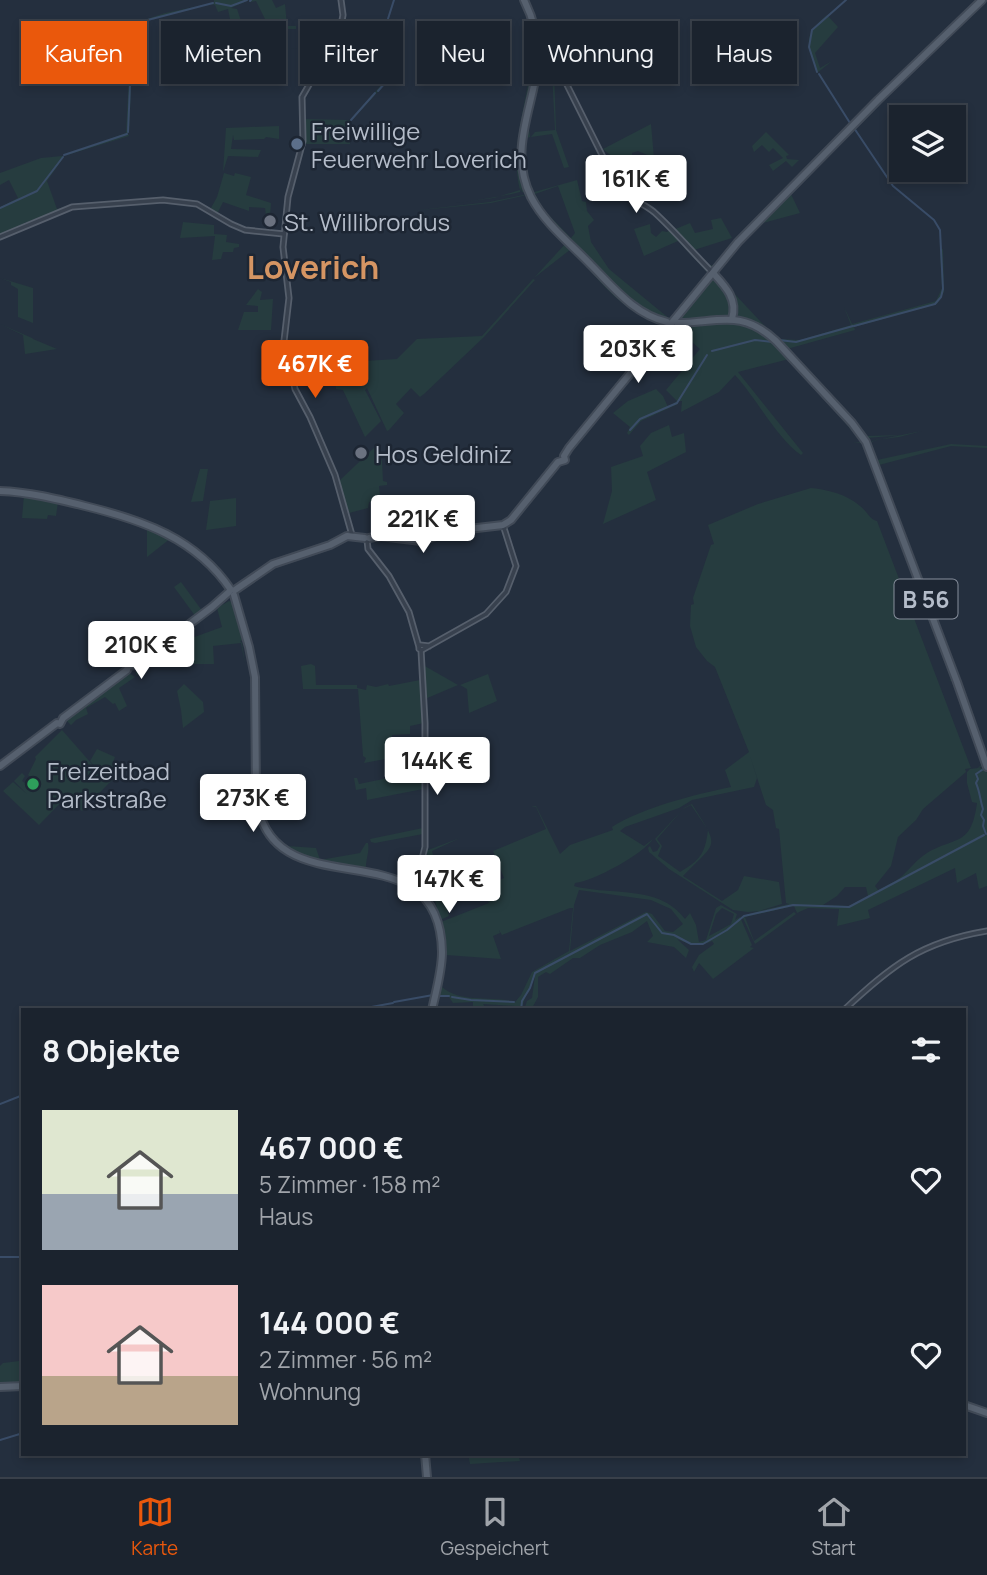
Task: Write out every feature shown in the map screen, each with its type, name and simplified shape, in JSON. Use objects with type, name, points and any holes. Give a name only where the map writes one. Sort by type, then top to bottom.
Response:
[{"type":"main road","points":[[524,0],[533,21]]},
{"type":"main road","points":[[0,766],[270,566],[352,536],[421,541],[451,531],[503,525],[511,520],[744,236],[982,0]]},
{"type":"main road","points":[[533,84],[520,146],[523,175],[531,196],[544,217],[626,301],[645,314],[667,322]]},
{"type":"main road","points":[[677,323],[733,316],[730,293],[713,273]]},
{"type":"main road","name":"B 56","points":[[733,316],[759,327],[776,341],[852,423],[866,442],[987,767]]},
{"type":"main road","points":[[0,491],[36,495],[134,519],[181,541],[205,559],[232,593],[246,635],[255,677],[257,807],[264,825],[286,852],[306,862],[390,876],[410,886],[427,902],[440,930],[442,959],[432,1008]]},
{"type":"main road","points":[[0,1387],[21,1386]]},
{"type":"main road","points":[[966,1406],[987,1413]]},
{"type":"main road","points":[[425,1456],[427,1477]]},
{"type":"street","points":[[341,0],[343,15],[339,33],[303,92],[303,141],[289,191],[285,234],[284,255],[289,298],[285,346],[296,393],[319,438],[340,492],[352,536]]},
{"type":"street","points":[[566,84],[618,187],[625,195],[652,211],[713,273]]},
{"type":"street","points":[[0,237],[65,208],[156,200],[186,201],[248,231],[285,234]]},
{"type":"street","points":[[421,648],[486,614],[506,592],[516,566],[503,525]]},
{"type":"street","points":[[367,539],[368,549],[389,576],[409,612],[416,640],[421,648],[425,723],[425,847],[419,871],[410,886]]},
{"type":"street","points":[[846,1008],[888,970],[913,954],[950,939],[987,931]]},
{"type":"green space","points":[[214,0],[247,1],[231,8],[237,9],[241,21],[230,21],[228,9],[218,12],[215,5],[210,4],[141,21],[165,13],[214,3]]},
{"type":"green space","points":[[250,0],[272,0],[276,8],[285,4],[287,26],[296,26],[296,29],[286,29],[286,21],[262,21],[265,19],[256,1]]},
{"type":"green space","points":[[827,15],[838,27],[815,53],[820,68],[832,61],[817,73],[809,41],[813,30]]},
{"type":"green space","points":[[129,84],[131,84],[129,133],[127,132],[129,136],[64,156],[126,133]]},
{"type":"green space","points":[[382,84],[385,84],[351,121],[350,144],[304,144],[303,119],[350,120]]},
{"type":"green space","points":[[528,84],[531,84],[521,130],[527,191],[522,192],[521,188],[520,192],[498,197],[520,190],[517,148]]},
{"type":"green space","points":[[536,84],[528,122],[530,137],[527,138],[525,158],[533,189],[530,190],[522,147]]},
{"type":"green space","points":[[554,84],[556,130],[569,167],[564,168],[552,134],[531,137],[535,132],[555,130]]},
{"type":"green space","points":[[651,124],[654,158],[638,151],[632,153],[632,169],[603,149]]},
{"type":"green space","points":[[279,126],[279,139],[266,137],[234,140],[233,135],[231,149],[261,150],[258,157],[228,156],[223,172],[226,128]]},
{"type":"green space","points":[[766,132],[789,155],[786,156],[787,159],[799,160],[792,167],[786,161],[773,171],[769,165],[783,158],[773,148],[769,152],[762,145],[754,152],[752,146]]},
{"type":"green space","points":[[64,157],[47,181],[57,209],[75,204],[93,205],[57,210],[25,222],[0,236],[0,207],[18,198],[9,180],[0,185],[0,173],[41,158]]},
{"type":"green space","points":[[224,173],[251,177],[246,195],[271,203],[270,217],[266,216],[265,208],[249,207],[249,211],[223,202],[217,214],[211,208]]},
{"type":"green space","points":[[577,180],[582,201],[586,202],[587,211],[594,220],[588,226],[591,242],[609,269],[671,320],[707,276],[638,363],[666,327],[650,321],[624,305],[571,249],[534,278],[566,243],[539,215],[527,195],[491,203],[411,211],[490,202],[528,194],[538,211],[569,245],[568,247],[570,246],[614,291],[639,311],[668,324],[635,306],[618,292],[572,243],[574,241],[571,243],[545,216],[531,193]],"holes":[[[558,186],[575,233],[571,238],[544,210],[535,194]]]},
{"type":"green space","points":[[790,192],[800,213],[759,224],[718,272],[730,289],[777,339],[800,340],[851,325],[844,307],[852,324],[936,301],[942,288],[940,250],[943,249],[944,292],[937,304],[787,349],[791,354],[771,334],[738,316],[717,271],[734,248]]},
{"type":"green space","points":[[721,218],[732,238],[694,250],[709,265],[715,266],[712,268],[673,230],[690,223],[695,233],[713,229],[711,220]]},
{"type":"green space","points":[[183,222],[214,225],[214,234],[227,235],[226,242],[239,244],[239,247],[234,248],[233,252],[223,252],[221,259],[212,260],[215,236],[180,238]]},
{"type":"green space","points":[[650,224],[651,233],[656,237],[662,231],[670,230],[708,273],[707,276],[707,272],[678,241],[644,256],[634,229]]},
{"type":"green space","points":[[0,278],[33,288],[33,323],[18,317],[18,289],[11,285],[11,282]]},
{"type":"green space","points":[[713,278],[729,299],[730,315],[692,321],[681,325],[685,327],[684,324],[740,322],[767,335],[844,417],[863,441],[862,443],[853,443],[862,442],[789,359],[738,372],[803,453],[801,455],[783,438],[735,375],[719,392],[681,412],[682,401],[677,401],[666,390],[700,349],[672,325]]},
{"type":"green space","points":[[533,279],[535,280],[484,337],[424,394],[420,397],[411,388],[396,404],[404,413],[387,431],[367,388],[365,390],[381,421],[365,437],[343,390],[336,389],[334,369],[348,368],[348,362],[397,359],[417,339],[482,336]]},
{"type":"green space","points":[[258,289],[262,292],[260,300],[273,299],[271,330],[238,330],[244,312],[258,312],[258,306],[246,305]]},
{"type":"green space","points":[[0,324],[57,349],[25,354],[23,335]]},
{"type":"green space","points":[[791,354],[811,374],[840,407]]},
{"type":"green space","points":[[656,389],[668,407],[677,401],[678,404],[641,421],[629,435],[627,433],[630,427],[613,413],[628,401]]},
{"type":"green space","points":[[840,407],[866,436],[903,435],[867,438]]},
{"type":"green space","points":[[669,425],[672,437],[684,433],[686,452],[647,472],[656,500],[603,524],[612,491],[611,467],[643,456],[640,446],[651,433]]},
{"type":"green space","points":[[922,431],[899,437],[880,439]]},
{"type":"green space","points":[[872,442],[877,460],[951,444],[987,446],[951,446],[879,465],[978,729],[987,760],[869,444]]},
{"type":"green space","points":[[375,447],[382,461],[383,481],[387,482],[387,485],[379,486],[380,496],[387,501],[369,502],[368,508],[349,513],[338,482]]},
{"type":"green space","points":[[200,469],[208,469],[203,501],[191,502]]},
{"type":"green space","points":[[811,488],[849,498],[877,521],[971,768],[965,769],[966,772],[923,809],[916,820],[898,837],[891,866],[875,886],[878,890],[893,882],[923,855],[961,838],[971,827],[977,803],[972,802],[967,772],[982,764],[964,708],[984,765],[979,768],[985,769],[987,773],[987,886],[979,889],[976,873],[957,883],[955,868],[868,910],[870,918],[837,926],[839,909],[808,908],[797,913],[794,906],[745,917],[754,941],[794,912],[796,914],[755,944],[742,916],[789,904],[786,903],[779,829],[776,828],[773,810],[766,805],[749,753],[757,778],[754,787],[692,800],[679,808],[625,827],[620,831],[644,846],[653,839],[639,852],[617,866],[575,883],[574,886],[634,893],[662,900],[685,919],[690,913],[696,925],[699,942],[706,940],[716,908],[721,905],[737,914],[735,920],[740,917],[752,945],[750,947],[754,948],[713,979],[699,963],[694,972],[692,967],[699,955],[714,944],[712,941],[694,944],[677,939],[689,950],[686,958],[674,947],[647,942],[653,936],[647,921],[632,932],[600,945],[580,958],[573,958],[550,974],[546,972],[538,977],[538,997],[532,1008],[525,1008],[527,1001],[532,998],[535,976],[522,1008],[483,1004],[486,1008],[473,1008],[473,1002],[453,1003],[449,997],[439,996],[435,1008],[443,962],[441,922],[489,903],[481,888],[504,878],[493,851],[546,829],[536,807],[531,807],[536,806],[560,854],[570,845],[613,830],[612,827],[639,813],[731,787],[725,770],[749,752],[715,667],[696,647],[690,626],[693,598],[711,545],[714,544],[708,525],[758,504]],"holes":[[[845,887],[866,887],[868,896],[849,906],[823,905]],[[579,890],[651,900],[671,909],[683,924],[673,932],[665,931],[652,914],[646,912],[570,951],[574,905]],[[573,908],[569,951],[532,972],[515,1002],[458,996],[442,987],[446,955],[501,959],[493,936],[500,933],[499,930],[502,935]],[[722,908],[734,914],[731,924],[709,936],[716,914]]]},
{"type":"green space","points":[[21,493],[58,502],[56,516],[48,515],[47,519],[22,518],[24,495]]},
{"type":"green space","points":[[236,498],[236,526],[206,530],[210,501]]},
{"type":"green space","points":[[59,501],[135,520],[169,535],[171,538],[147,557],[147,526]]},
{"type":"green space","points":[[895,524],[954,679],[949,681],[953,679]]},
{"type":"green space","points":[[181,582],[203,612],[224,595],[194,620],[196,617],[174,587]]},
{"type":"green space","points":[[229,601],[232,602],[243,640],[240,641],[242,643],[245,664],[241,643],[213,646],[214,664],[162,664],[158,660],[136,675],[136,667],[221,603],[210,612]],"holes":[[[217,608],[222,627],[189,639],[188,630]]]},
{"type":"green space","points":[[423,665],[458,685],[425,700]]},
{"type":"green space","points":[[301,666],[315,666],[316,685],[357,685],[357,688],[366,690],[367,685],[389,686],[420,680],[424,723],[410,726],[410,734],[392,735],[391,745],[387,746],[389,753],[397,752],[398,756],[424,751],[423,834],[371,842],[370,839],[423,828],[423,789],[367,800],[366,788],[356,790],[354,778],[357,778],[359,784],[393,777],[393,773],[399,771],[396,757],[364,763],[366,758],[363,756],[358,689],[303,689]]},
{"type":"green space","points":[[129,673],[135,677],[119,688],[127,706],[119,711],[115,703],[105,697],[86,708],[88,714],[71,725],[66,720]]},
{"type":"green space","points":[[488,674],[497,701],[469,713],[467,689],[460,685]]},
{"type":"green space","points":[[184,684],[203,702],[204,712],[183,728],[177,691]]},
{"type":"green space","points":[[62,730],[105,779],[90,761],[97,749],[115,757],[112,765],[125,771],[109,783],[82,811],[67,796],[39,825],[3,791],[13,782],[27,794],[14,781],[22,773],[25,776],[22,781],[35,790],[39,785],[28,775],[35,757]]},
{"type":"green space","points":[[426,767],[428,850],[460,838],[432,851],[449,916],[440,920],[427,858]]},
{"type":"green space","points":[[682,810],[657,839],[662,846],[658,856],[680,872],[700,856],[708,831],[711,837],[709,849],[683,876],[722,901],[738,890],[744,876],[779,882],[782,904],[759,911],[733,910],[669,869],[649,852],[648,848],[650,846],[653,852],[657,851],[660,846],[655,839]]},
{"type":"green space","points":[[366,843],[366,871],[295,855],[287,846],[316,848],[320,860],[360,853]]},
{"type":"green space","points":[[19,1361],[21,1385],[0,1386],[0,1366],[3,1363]]},
{"type":"green space","points":[[468,1456],[519,1456],[520,1461],[470,1464]]},
{"type":"waterway","points":[[216,3],[231,6],[247,0]]},
{"type":"waterway","points":[[387,21],[394,0]]},
{"type":"waterway","points":[[817,72],[809,47],[812,30],[846,0]]},
{"type":"waterway","points":[[144,21],[213,3]]},
{"type":"waterway","points":[[819,74],[850,123]]},
{"type":"waterway","points":[[128,132],[130,84]]},
{"type":"waterway","points":[[378,91],[384,84]]},
{"type":"waterway","points":[[351,120],[375,93]]},
{"type":"waterway","points":[[854,128],[893,186],[934,220],[940,230],[943,289],[935,304],[854,326]]},
{"type":"waterway","points":[[64,155],[127,134]]},
{"type":"waterway","points":[[0,208],[37,191],[63,157]]},
{"type":"waterway","points":[[779,340],[796,342],[853,326]]},
{"type":"waterway","points":[[712,351],[755,340],[772,342]]},
{"type":"waterway","points":[[630,430],[640,419],[677,403],[707,355]]},
{"type":"waterway","points":[[982,770],[976,774],[976,783],[986,834]]},
{"type":"waterway","points":[[521,1008],[535,973],[647,914],[662,933],[674,935],[691,944],[703,944],[744,916],[793,905],[849,907],[984,835]]},
{"type":"waterway","points":[[394,1002],[433,995]]},
{"type":"waterway","points":[[439,996],[449,996]]},
{"type":"waterway","points":[[452,997],[514,1002]]},
{"type":"waterway","points":[[366,1008],[393,1003]]},
{"type":"waterway","points":[[0,1104],[21,1096]]},
{"type":"waterway","points":[[0,1257],[21,1257]]},
{"type":"waterway","points":[[0,1440],[21,1434]]},
{"type":"place","name":"Freiwillige Feuerwehr Loverich","points":[[297,144]]},
{"type":"place","name":"St. Willibrordus","points":[[270,221]]},
{"type":"place","name":"Hos Geldiniz","points":[[361,453]]},
{"type":"place","name":"Freizeitbad Parkstraße","points":[[33,784]]},
{"type":"district","name":"Loverich","points":[[313,267]]}]
